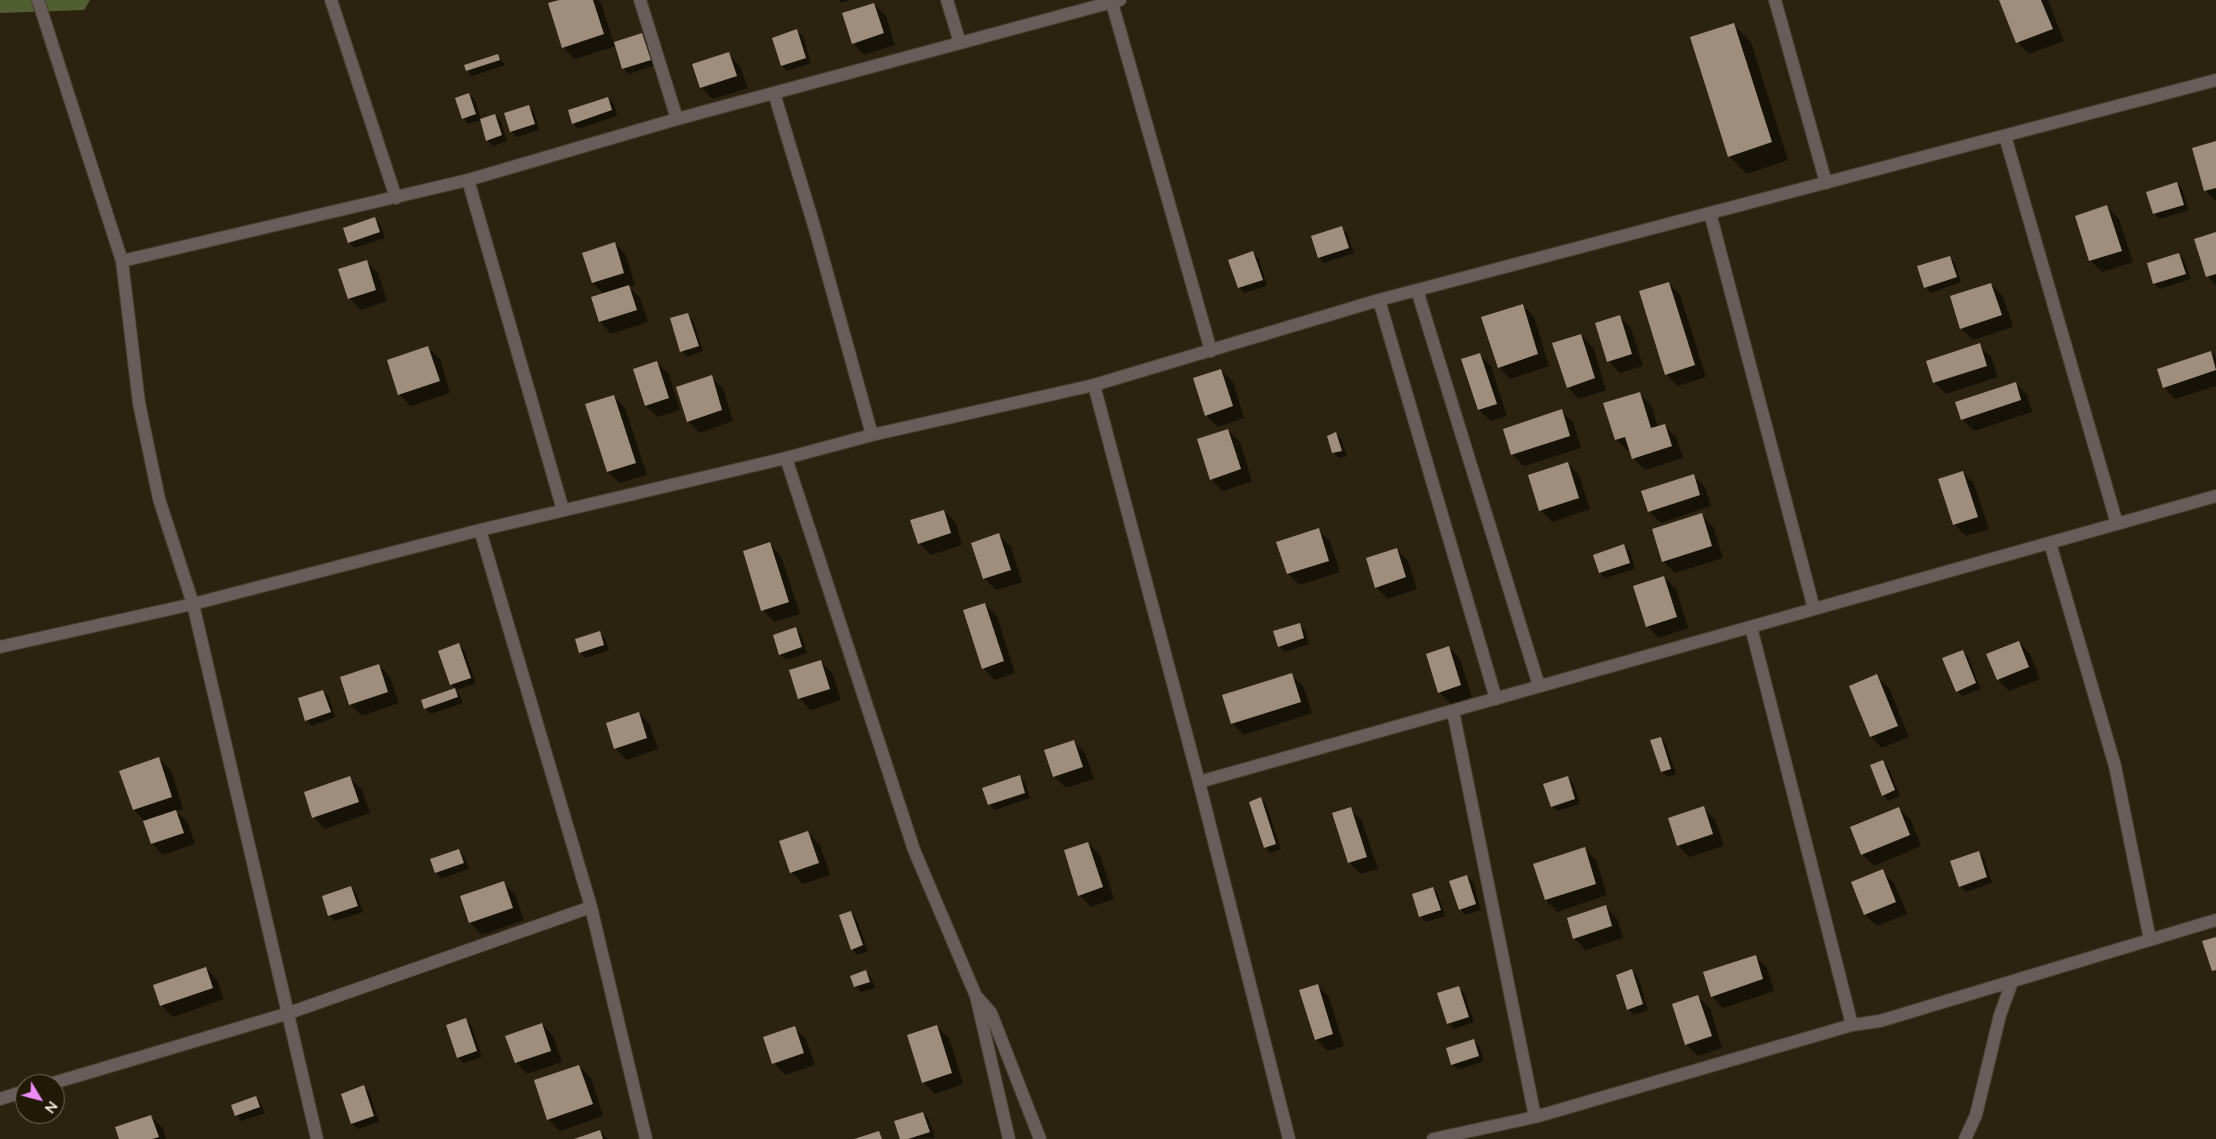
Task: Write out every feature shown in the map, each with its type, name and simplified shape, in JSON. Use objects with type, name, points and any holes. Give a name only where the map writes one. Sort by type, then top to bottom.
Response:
[{"type":"street","points":[[38,0],[122,261],[139,403],[159,499],[193,604],[316,1139]]},
{"type":"street","points":[[332,0],[396,198]]},
{"type":"street","points":[[640,0],[677,119]]},
{"type":"street","points":[[946,0],[960,43]]},
{"type":"street","points":[[1775,0],[1826,183]]},
{"type":"street","points":[[122,261],[468,180],[677,119],[1116,1],[1211,351]]},
{"type":"street","points":[[0,647],[193,604],[480,530],[786,458],[872,435],[1094,385],[1379,300],[2216,80]]},
{"type":"street","points":[[774,93],[815,229],[872,435]]},
{"type":"street","points":[[2005,136],[2117,524]]},
{"type":"street","points":[[468,180],[563,510]]},
{"type":"street","points":[[1710,213],[1814,609]]},
{"type":"street","points":[[1417,290],[1539,686]]},
{"type":"street","points":[[1379,300],[1496,699]]},
{"type":"street","points":[[1094,385],[1199,782],[1289,1139]]},
{"type":"street","points":[[786,458],[914,850],[976,996],[1009,1139]]},
{"type":"street","points":[[1199,782],[2216,496]]},
{"type":"street","points":[[480,530],[592,907],[646,1139]]},
{"type":"street","points":[[2050,543],[2115,766],[2150,940]]},
{"type":"street","points":[[1751,627],[1852,1025]]},
{"type":"street","points":[[1453,711],[1535,1117]]},
{"type":"street","points":[[65,1080],[286,1014],[592,907]]},
{"type":"street","points":[[1432,1139],[1535,1117],[1852,1025],[1880,1021],[2216,920]]},
{"type":"street","points":[[1965,1139],[1976,1115],[2000,1015],[2012,982]]},
{"type":"street","points":[[976,996],[991,1013],[1040,1139]]},
{"type":"street","points":[[0,1099],[15,1095]]},
{"type":"green space","points":[[0,0],[90,0],[84,10],[0,13]]},
{"type":"building","points":[[559,0],[593,0],[604,34],[562,48],[548,3]]},
{"type":"building","points":[[1999,0],[2041,0],[2053,29],[2016,43]]},
{"type":"building","points":[[874,3],[884,33],[852,44],[842,13]]},
{"type":"building","points":[[1734,23],[1772,142],[1728,157],[1690,37]]},
{"type":"building","points":[[797,29],[806,58],[781,66],[772,38]]},
{"type":"building","points":[[642,33],[651,60],[622,69],[614,42]]},
{"type":"building","points":[[729,52],[737,76],[700,88],[692,64]]},
{"type":"building","points":[[498,54],[500,60],[466,71],[464,65]]},
{"type":"building","points":[[469,93],[476,114],[462,119],[455,98]]},
{"type":"building","points":[[608,97],[612,110],[572,124],[568,110]]},
{"type":"building","points":[[529,105],[535,124],[510,132],[504,113]]},
{"type":"building","points":[[495,114],[502,135],[486,141],[480,119]]},
{"type":"building","points":[[2216,141],[2216,188],[2204,191],[2192,148]]},
{"type":"building","points":[[2177,182],[2184,205],[2153,214],[2146,192]]},
{"type":"building","points":[[2107,205],[2122,251],[2089,261],[2075,216]]},
{"type":"building","points":[[375,217],[380,232],[348,243],[343,228]]},
{"type":"building","points":[[1342,226],[1349,248],[1318,258],[1311,236]]},
{"type":"building","points":[[2216,232],[2216,274],[2206,277],[2194,239]]},
{"type":"building","points":[[615,242],[624,273],[592,283],[582,253]]},
{"type":"building","points":[[1253,251],[1263,280],[1238,288],[1228,260]]},
{"type":"building","points":[[2179,253],[2186,274],[2153,284],[2147,263]]},
{"type":"building","points":[[1950,256],[1957,277],[1924,288],[1917,266]]},
{"type":"building","points":[[367,260],[376,290],[348,299],[338,269]]},
{"type":"building","points":[[1669,282],[1695,365],[1665,375],[1639,291]]},
{"type":"building","points":[[1991,283],[2002,315],[1960,329],[1950,296]]},
{"type":"building","points":[[629,285],[637,310],[599,322],[591,297]]},
{"type":"building","points":[[1523,304],[1538,354],[1498,368],[1481,317]]},
{"type":"building","points":[[688,313],[699,346],[680,352],[670,318]]},
{"type":"building","points":[[1620,315],[1632,354],[1607,362],[1595,323]]},
{"type":"building","points":[[1581,334],[1595,378],[1567,388],[1552,343]]},
{"type":"building","points":[[1980,343],[1987,366],[1933,383],[1926,361]]},
{"type":"building","points":[[428,346],[440,381],[398,395],[387,360]]},
{"type":"building","points":[[2211,351],[2216,370],[2163,388],[2157,369]]},
{"type":"building","points":[[1480,353],[1497,404],[1478,410],[1461,359]]},
{"type":"building","points":[[657,361],[669,398],[645,406],[633,369]]},
{"type":"building","points":[[1221,369],[1233,406],[1205,416],[1193,378]]},
{"type":"building","points":[[712,375],[722,410],[687,422],[676,387]]},
{"type":"building","points":[[2016,382],[2021,400],[1961,420],[1955,402]]},
{"type":"building","points":[[1640,392],[1651,428],[1665,424],[1672,446],[1632,459],[1625,437],[1615,440],[1603,403]]},
{"type":"building","points":[[614,395],[636,463],[607,472],[585,404]]},
{"type":"building","points":[[1562,409],[1570,436],[1511,455],[1503,429]]},
{"type":"building","points":[[1228,429],[1241,469],[1210,480],[1197,439]]},
{"type":"building","points":[[1336,432],[1342,451],[1332,453],[1327,436]]},
{"type":"building","points":[[1568,462],[1579,498],[1539,511],[1528,475]]},
{"type":"building","points":[[1963,471],[1978,517],[1953,525],[1938,479]]},
{"type":"building","points":[[1694,474],[1700,495],[1648,512],[1641,491]]},
{"type":"building","points":[[944,510],[951,533],[918,544],[910,520]]},
{"type":"building","points":[[1702,513],[1712,546],[1662,562],[1652,529]]},
{"type":"building","points":[[1319,528],[1329,561],[1287,574],[1276,542]]},
{"type":"building","points":[[999,533],[1011,570],[983,579],[971,543]]},
{"type":"building","points":[[770,542],[789,602],[761,611],[743,551]]},
{"type":"building","points":[[1624,544],[1630,563],[1599,573],[1593,555]]},
{"type":"building","points":[[1397,548],[1406,577],[1375,588],[1366,558]]},
{"type":"building","points":[[1664,576],[1677,617],[1646,627],[1633,586]]},
{"type":"building","points":[[985,603],[1004,661],[982,669],[963,610]]},
{"type":"building","points":[[1300,623],[1304,638],[1278,647],[1273,631]]},
{"type":"building","points":[[796,627],[802,647],[779,655],[773,635]]},
{"type":"building","points":[[600,631],[604,645],[579,653],[575,639]]},
{"type":"building","points":[[2019,641],[2029,667],[1997,680],[1986,654]]},
{"type":"building","points":[[459,643],[471,678],[450,685],[438,651]]},
{"type":"building","points":[[1449,646],[1461,685],[1438,693],[1426,654]]},
{"type":"building","points":[[1963,650],[1976,683],[1956,692],[1942,658]]},
{"type":"building","points":[[821,660],[830,689],[798,699],[789,670]]},
{"type":"building","points":[[379,664],[388,692],[349,705],[340,677]]},
{"type":"building","points":[[1292,673],[1301,702],[1231,724],[1222,695]]},
{"type":"building","points":[[1877,674],[1898,726],[1870,737],[1849,686]]},
{"type":"building","points":[[455,688],[458,697],[424,709],[421,700]]},
{"type":"building","points":[[323,690],[331,712],[305,721],[298,698]]},
{"type":"building","points":[[639,712],[647,738],[614,749],[606,723]]},
{"type":"building","points":[[1661,737],[1671,769],[1661,772],[1650,740]]},
{"type":"building","points":[[1074,740],[1083,767],[1053,777],[1044,750]]},
{"type":"building","points":[[159,757],[172,797],[133,810],[119,771]]},
{"type":"building","points":[[1883,760],[1895,790],[1882,796],[1870,765]]},
{"type":"building","points":[[1020,775],[1025,793],[988,805],[982,788]]},
{"type":"building","points":[[350,776],[359,802],[312,818],[304,792]]},
{"type":"building","points":[[1568,776],[1575,799],[1551,807],[1543,784]]},
{"type":"building","points":[[1261,797],[1276,844],[1264,848],[1249,802]]},
{"type":"building","points":[[1704,806],[1713,834],[1677,846],[1668,818]]},
{"type":"building","points":[[1351,807],[1367,857],[1348,863],[1332,813]]},
{"type":"building","points":[[1899,807],[1910,835],[1861,855],[1850,827]]},
{"type":"building","points":[[176,810],[184,833],[151,844],[143,821]]},
{"type":"building","points":[[808,831],[819,863],[790,873],[779,841]]},
{"type":"building","points":[[1088,842],[1103,887],[1078,896],[1064,850]]},
{"type":"building","points":[[1585,847],[1596,884],[1545,900],[1533,864]]},
{"type":"building","points":[[459,849],[464,863],[435,873],[430,859]]},
{"type":"building","points":[[1979,851],[1987,877],[1959,887],[1950,861]]},
{"type":"building","points":[[1883,869],[1896,902],[1864,915],[1851,882]]},
{"type":"building","points":[[1467,875],[1476,904],[1459,910],[1449,881]]},
{"type":"building","points":[[504,881],[513,908],[469,923],[460,896]]},
{"type":"building","points":[[351,886],[358,906],[328,916],[322,896]]},
{"type":"building","points":[[1433,887],[1441,910],[1419,917],[1412,894]]},
{"type":"building","points":[[1606,905],[1612,926],[1573,939],[1567,918]]},
{"type":"building","points":[[851,911],[863,945],[851,950],[839,915]]},
{"type":"building","points":[[2216,937],[2216,970],[2212,971],[2202,941]]},
{"type":"building","points":[[1756,955],[1763,979],[1711,997],[1703,972]]},
{"type":"building","points":[[206,967],[213,988],[160,1006],[153,985]]},
{"type":"building","points":[[1632,969],[1643,1004],[1627,1010],[1616,975]]},
{"type":"building","points":[[866,970],[870,982],[854,987],[850,976]]},
{"type":"building","points":[[1318,984],[1333,1034],[1315,1040],[1299,990]]},
{"type":"building","points":[[1459,986],[1469,1017],[1447,1024],[1437,993]]},
{"type":"building","points":[[1698,995],[1712,1036],[1685,1045],[1672,1004]]},
{"type":"building","points":[[466,1018],[477,1051],[457,1058],[446,1025]]},
{"type":"building","points":[[542,1023],[551,1051],[515,1063],[505,1036]]},
{"type":"building","points":[[937,1025],[952,1073],[922,1083],[907,1035]]},
{"type":"building","points":[[795,1026],[804,1053],[772,1064],[763,1037]]},
{"type":"building","points":[[1474,1039],[1479,1056],[1451,1065],[1446,1048]]},
{"type":"building","points":[[579,1065],[593,1104],[547,1120],[534,1080]]},
{"type":"building","points":[[364,1085],[374,1116],[351,1124],[341,1094]]},
{"type":"building","points":[[256,1096],[260,1107],[235,1116],[231,1105]]},
{"type":"building","points":[[923,1112],[930,1132],[908,1139],[900,1139],[894,1121]]},
{"type":"building","points":[[151,1115],[159,1137],[152,1139],[119,1139],[115,1127]]},
{"type":"building","points":[[600,1130],[603,1139],[574,1139]]},
{"type":"building","points":[[879,1131],[882,1139],[854,1139]]}]
